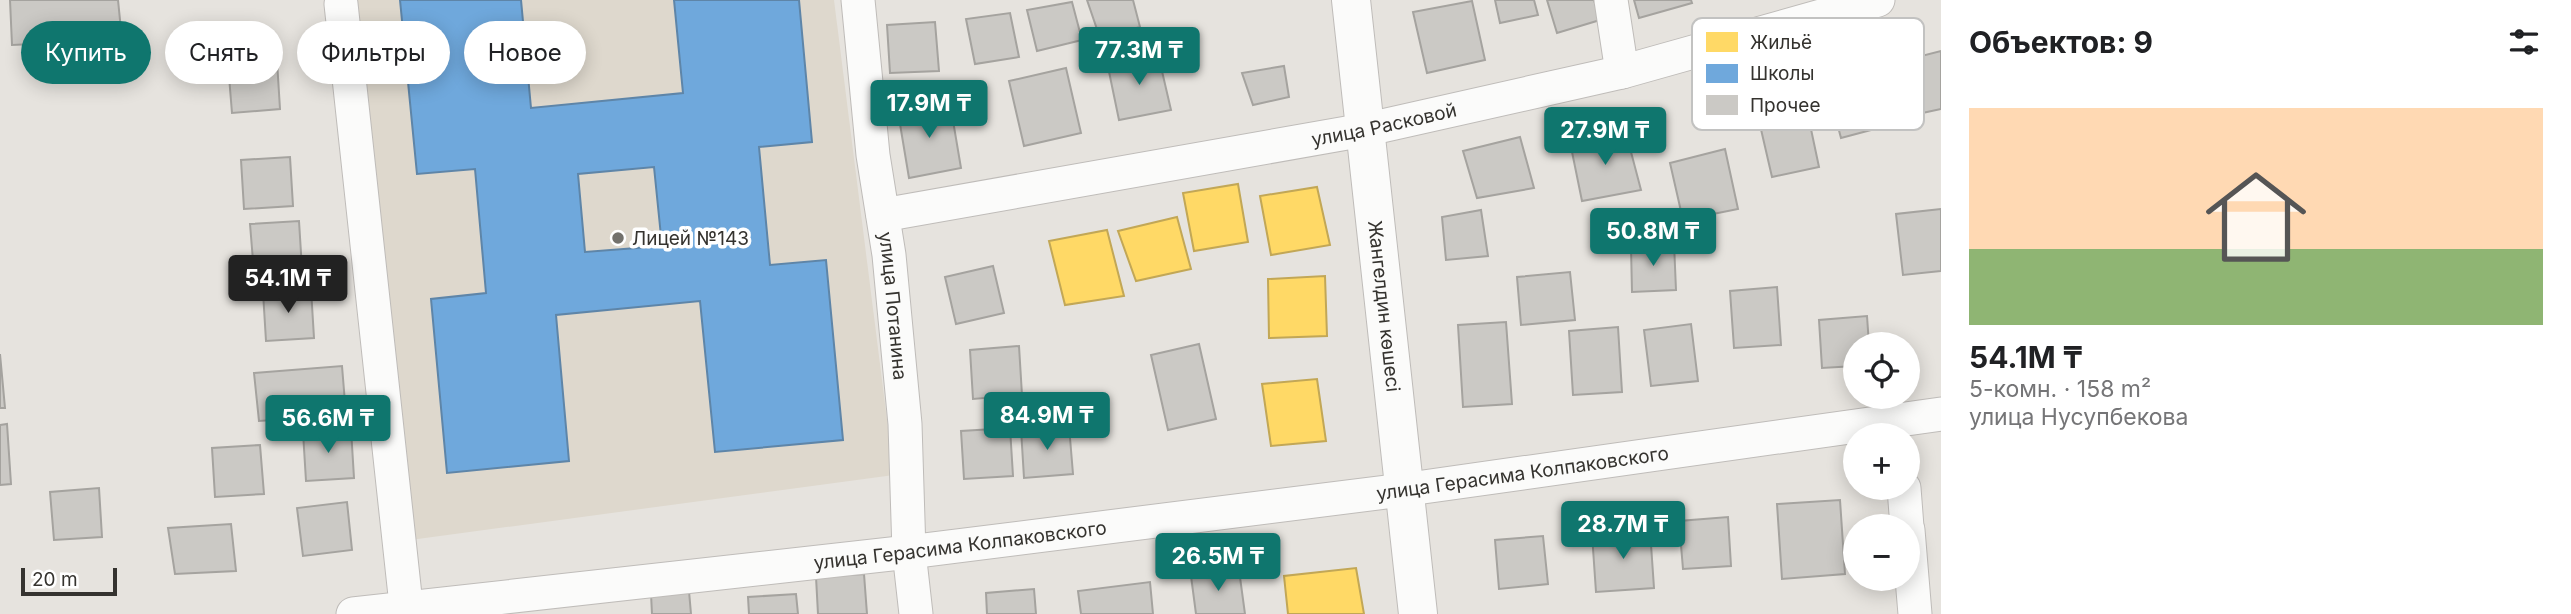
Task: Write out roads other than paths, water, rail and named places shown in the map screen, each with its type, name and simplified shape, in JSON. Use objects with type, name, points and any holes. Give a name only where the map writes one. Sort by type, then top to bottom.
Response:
[{"type":"main road","name":"Жангелдин көшесі","points":[[1352,0],[1402,490],[1418,614]]},
{"type":"street","name":"улица Потанина","points":[[858,0],[873,155],[883,215],[905,424],[909,552],[916,614]]},
{"type":"street","points":[[1611,0],[1622,72]]},
{"type":"street","name":"улица Расковой","points":[[1814,18],[1878,0]]},
{"type":"street","points":[[341,4],[406,611]]},
{"type":"street","name":"улица Расковой","points":[[883,215],[1364,130],[1622,72],[1692,52]]},
{"type":"street","name":"улица Герасима Колпаковского","points":[[1911,423],[1941,414]]},
{"type":"street","name":"улица Герасима Колпаковского","points":[[353,614],[406,611],[909,552],[1843,434]]},
{"type":"street","points":[[1913,591],[1915,614]]},
{"type":"place","name":"Лицей №143","points":[[618,238]]}]
